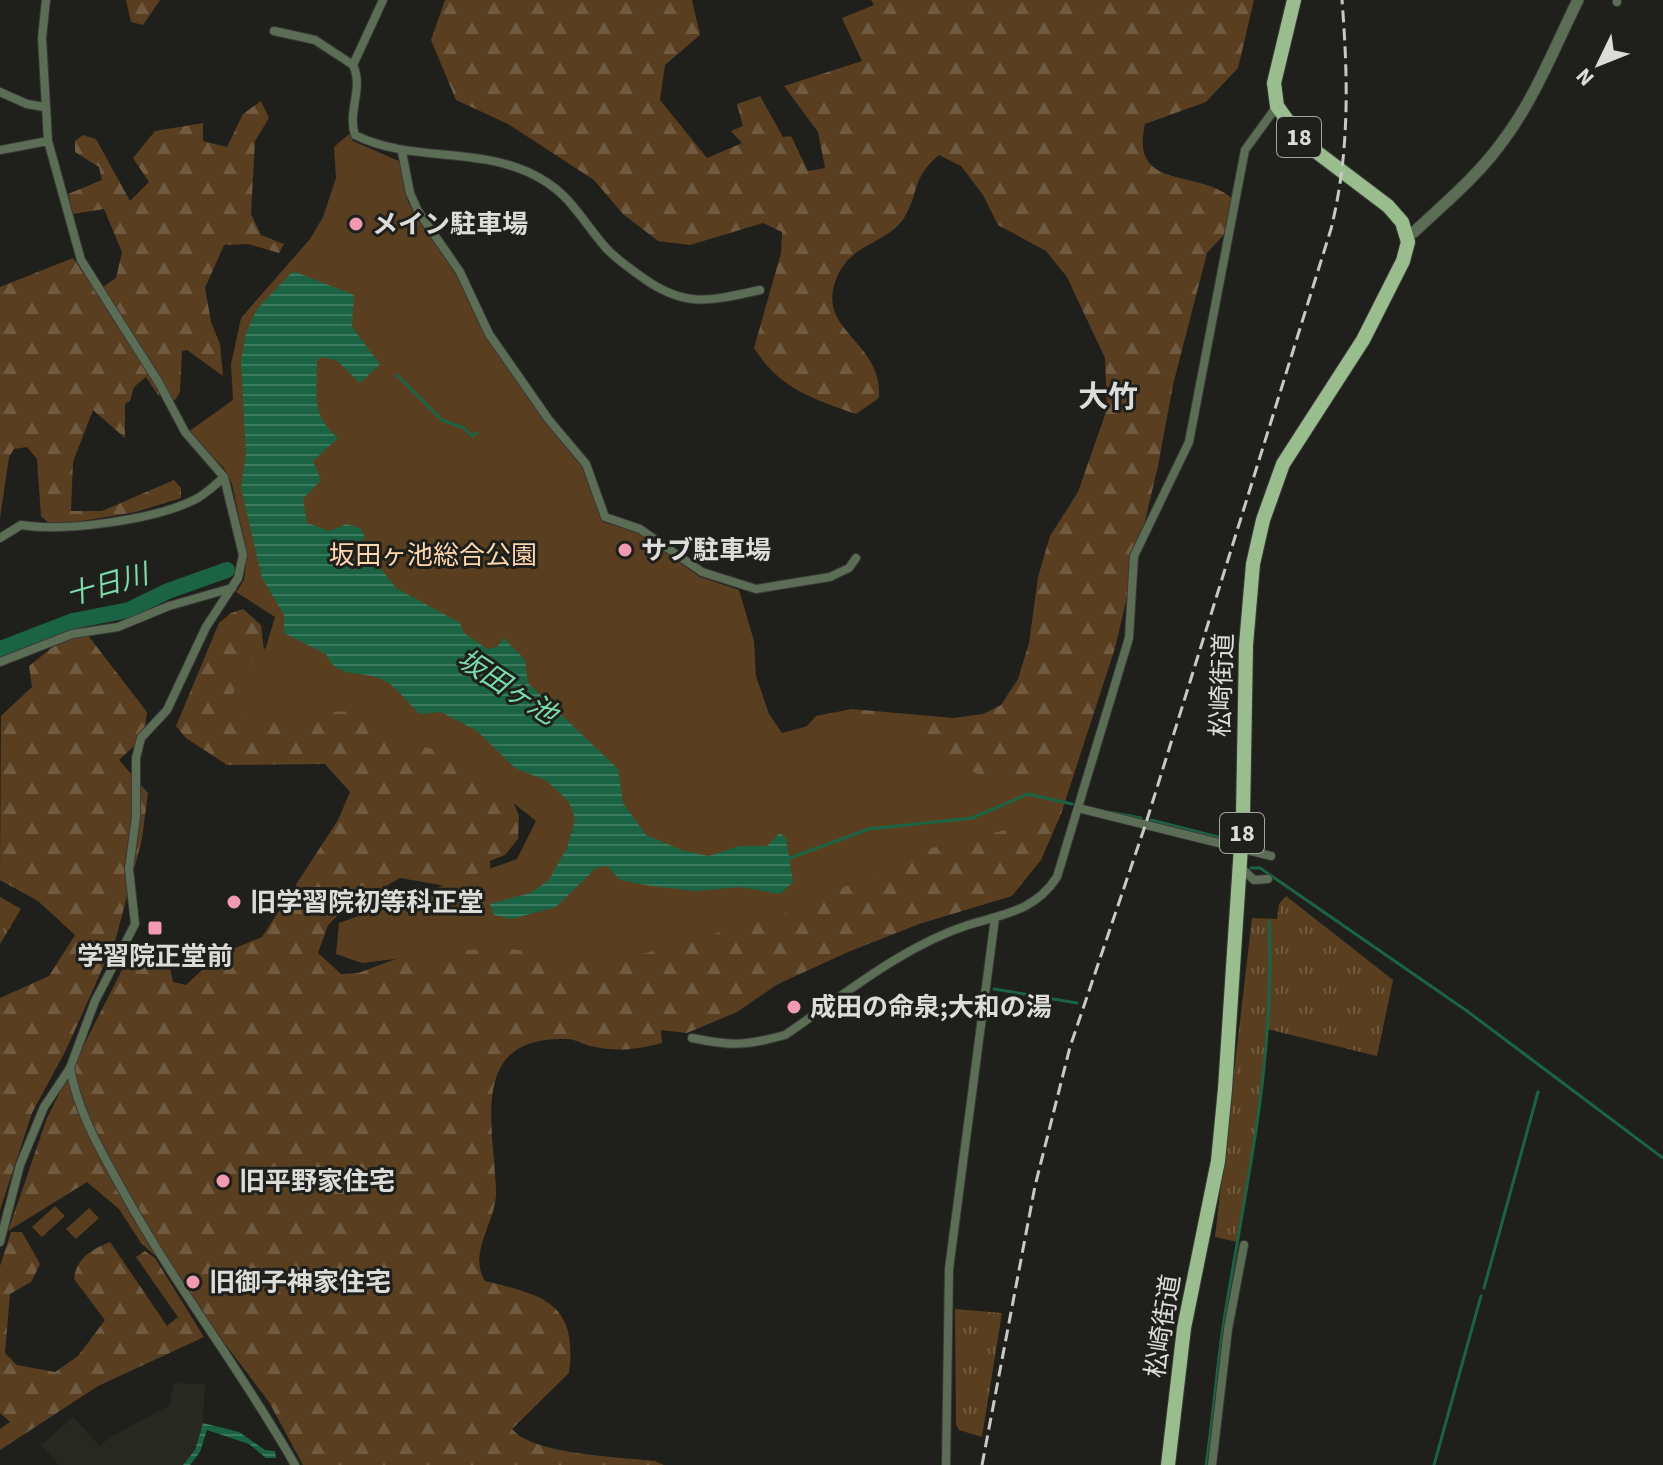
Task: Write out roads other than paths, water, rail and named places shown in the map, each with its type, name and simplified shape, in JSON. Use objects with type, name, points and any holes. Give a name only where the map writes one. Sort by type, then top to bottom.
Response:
[{"type":"main road","name":"18","points":[[1294,0],[1274,83],[1277,106],[1302,141],[1388,206],[1407,235]]},
{"type":"main road","name":"松崎街道","points":[[1168,1465],[1184,1328],[1218,1161],[1234,986],[1246,645],[1253,564],[1263,520],[1283,464],[1308,421],[1348,367],[1407,250],[1407,235]]},
{"type":"street","points":[[0,1242],[20,1165],[44,1107],[70,1068],[95,1001],[135,924],[129,869],[136,817],[136,758],[141,738],[167,710],[206,627],[238,578],[243,555],[224,477],[185,432],[145,359],[81,260],[48,141],[42,38],[46,0]]},
{"type":"street","points":[[353,65],[383,0]]},
{"type":"street","points":[[1407,235],[1465,184],[1504,139],[1531,97],[1578,0]]},
{"type":"street","points":[[274,31],[315,40],[353,65],[358,82],[351,124],[355,135],[377,146],[402,152],[474,156],[526,171],[561,189],[606,248],[664,294],[687,300],[709,300],[760,290]]},
{"type":"street","points":[[0,92],[30,106],[44,107]]},
{"type":"street","points":[[692,1038],[712,1045],[757,1043],[785,1035],[931,939],[1028,906],[1047,893],[1065,858],[1129,638],[1134,556],[1189,442],[1245,150],[1277,106]]},
{"type":"street","points":[[0,150],[48,141]]},
{"type":"street","points":[[402,152],[410,193],[418,211],[460,272],[489,334],[549,420],[586,464],[605,517],[640,529],[702,572],[756,589],[835,576],[849,568],[856,558]]},
{"type":"street","points":[[0,538],[21,525],[49,530],[136,516],[194,500],[224,477]]},
{"type":"street","points":[[0,662],[72,634],[126,624],[169,606],[232,588]]},
{"type":"street","points":[[1078,808],[1271,856]]},
{"type":"street","points":[[1240,867],[1254,880],[1268,879]]},
{"type":"street","points":[[946,1465],[949,1269],[995,918]]},
{"type":"street","points":[[70,1068],[75,1095],[93,1136],[169,1273],[251,1391],[295,1465]]},
{"type":"street","points":[[1212,1465],[1228,1329],[1244,1245]]},
{"type":"water","name":"坂田ヶ池","points":[[293,271],[354,295],[352,327],[380,364],[360,383],[336,360],[321,357],[317,361],[319,412],[338,438],[313,461],[321,480],[303,499],[307,523],[330,531],[346,524],[360,528],[365,537],[349,558],[350,569],[378,565],[396,588],[460,623],[464,633],[487,649],[497,647],[504,638],[525,660],[528,683],[618,769],[623,803],[646,835],[684,851],[709,856],[739,846],[767,846],[780,833],[786,838],[793,882],[780,894],[741,887],[695,891],[651,886],[620,880],[607,866],[596,868],[556,907],[512,919],[494,915],[490,904],[530,893],[548,881],[567,848],[575,819],[569,802],[547,781],[515,768],[477,731],[441,712],[420,714],[386,682],[373,676],[342,671],[330,662],[326,654],[284,633],[284,615],[262,578],[241,488],[246,454],[241,361],[246,333],[257,309]]},
{"type":"water","points":[[203,1423],[239,1432],[265,1450],[275,1451],[276,1458],[266,1458],[249,1444],[207,1430],[200,1452],[190,1465],[183,1465],[195,1450]]},
{"type":"waterway","points":[[397,375],[442,420],[464,428],[472,436],[477,433]]},
{"type":"waterway","name":"十日川","points":[[0,649],[73,621],[129,610],[168,591],[227,570]]},
{"type":"waterway","points":[[787,859],[869,829],[972,818],[1028,794],[1072,804]]},
{"type":"waterway","points":[[1109,812],[1141,818]]},
{"type":"waterway","points":[[1151,820],[1218,837]]},
{"type":"waterway","points":[[1251,868],[1260,868],[1467,1011],[1663,1158]]},
{"type":"waterway","points":[[1206,1465],[1223,1328],[1264,1069],[1270,973],[1269,922]]},
{"type":"waterway","points":[[994,989],[1077,1003]]},
{"type":"waterway","points":[[1484,1288],[1538,1092]]},
{"type":"waterway","points":[[1434,1465],[1481,1296]]},
{"type":"railway","points":[[982,1465],[1035,1186],[1070,1047],[1146,823],[1331,229],[1342,172],[1346,115],[1342,0]]},
{"type":"place","name":"メイン駐車場","points":[[356,224]]},
{"type":"place","name":"サブ駐車場","points":[[625,550]]},
{"type":"place","name":"旧学習院初等科正堂","points":[[234,902]]},
{"type":"place","name":"学習院正堂前","points":[[155,928]]},
{"type":"place","name":"成田の命泉;大和の湯","points":[[794,1007]]},
{"type":"place","name":"旧平野家住宅","points":[[223,1181]]},
{"type":"place","name":"旧御子神家住宅","points":[[193,1282]]},
{"type":"district","name":"大竹","points":[[1108,397]]},
{"type":"park label","name":"坂田ヶ池総合公園","points":[[433,555]]}]
